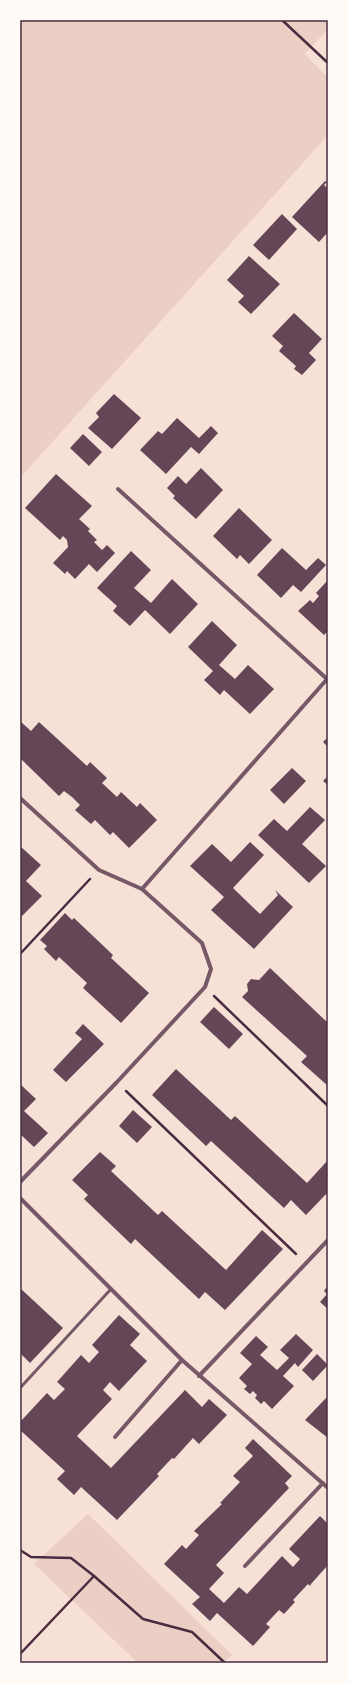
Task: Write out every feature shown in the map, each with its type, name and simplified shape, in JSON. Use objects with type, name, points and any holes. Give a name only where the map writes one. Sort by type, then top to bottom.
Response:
[{"type":"street","points":[[118,489],[328,678],[142,889]]},
{"type":"street","points":[[20,798],[99,870],[142,889],[202,943],[211,969],[205,987],[117,1082],[20,1182]]},
{"type":"street","points":[[20,1198],[182,1360],[328,1488]]},
{"type":"street","points":[[199,1376],[328,1240]]},
{"type":"street","points":[[115,1437],[182,1360]]},
{"type":"street","points":[[245,1566],[323,1483]]},
{"type":"lane","points":[[20,1388],[111,1289]]},
{"type":"path","points":[[282,20],[328,63]]},
{"type":"path","points":[[20,954],[99,870]]},
{"type":"path","points":[[205,987],[328,1106]]},
{"type":"path","points":[[117,1082],[306,1264]]},
{"type":"path","points":[[20,1550],[31,1557],[71,1558],[143,1619],[192,1632],[225,1663]]},
{"type":"path","points":[[20,1654],[94,1576]]},
{"type":"shaded area","points":[[20,20],[328,20],[328,29],[305,54],[328,78],[328,135],[20,478]]},
{"type":"shaded area","points":[[88,1514],[232,1655],[222,1663],[138,1663],[34,1564]]},
{"type":"building","points":[[325,181],[327,182],[324,185],[328,189],[328,232],[319,242],[292,217]]},
{"type":"building","points":[[282,214],[297,229],[269,260],[253,245]]},
{"type":"building","points":[[249,256],[280,284],[251,314],[238,302],[244,296],[227,280]]},
{"type":"building","points":[[294,313],[322,339],[309,353],[316,360],[302,375],[294,369],[296,366],[279,351],[283,346],[272,336]]},
{"type":"building","points":[[114,394],[141,418],[112,449],[88,428],[99,417],[96,413]]},
{"type":"building","points":[[177,418],[199,438],[211,426],[218,433],[199,454],[191,447],[166,474],[140,450],[158,431],[162,434]]},
{"type":"building","points":[[83,434],[102,452],[89,466],[70,448]]},
{"type":"building","points":[[201,468],[223,490],[196,519],[173,498],[175,496],[167,488],[178,476],[186,484]]},
{"type":"building","points":[[56,474],[92,506],[79,519],[90,529],[88,531],[97,540],[94,542],[102,550],[107,545],[115,553],[97,572],[89,564],[75,579],[67,571],[65,574],[53,563],[68,547],[67,540],[63,536],[60,540],[25,508]]},
{"type":"building","points":[[239,508],[272,540],[249,564],[240,555],[237,559],[213,536]]},
{"type":"building","points":[[282,548],[306,570],[318,558],[326,565],[301,592],[293,585],[281,598],[257,575]]},
{"type":"building","points":[[131,551],[151,570],[134,588],[151,603],[172,579],[198,604],[170,634],[145,610],[130,626],[113,611],[117,606],[97,588]]},
{"type":"building","points":[[327,581],[328,631],[324,635],[298,611],[310,600],[313,603],[319,596],[316,593]]},
{"type":"building","points":[[212,621],[237,645],[219,665],[235,679],[248,665],[274,689],[250,714],[224,690],[220,695],[204,680],[213,671],[188,647]]},
{"type":"building","points":[[20,721],[31,731],[39,722],[87,766],[90,762],[107,778],[102,783],[117,797],[121,792],[137,807],[140,803],[157,820],[129,848],[113,832],[110,835],[95,820],[91,824],[75,810],[80,805],[72,797],[64,791],[59,796],[20,758]]},
{"type":"building","points":[[328,737],[328,747],[323,742]]},
{"type":"building","points":[[292,768],[306,781],[284,804],[270,790]]},
{"type":"building","points":[[328,776],[328,785],[323,781]]},
{"type":"building","points":[[310,807],[325,820],[302,844],[326,866],[309,883],[258,835],[274,819],[287,831]]},
{"type":"building","points":[[250,842],[264,855],[233,888],[260,914],[278,895],[275,890],[293,907],[254,949],[211,910],[224,897],[190,866],[212,844],[231,862]]},
{"type":"building","points":[[20,846],[41,865],[26,881],[42,896],[20,918]]},
{"type":"building","points":[[65,913],[72,920],[74,918],[113,955],[111,958],[149,993],[121,1023],[83,988],[87,983],[59,957],[56,961],[44,949],[47,946],[40,940]]},
{"type":"building","points":[[270,968],[328,1023],[328,1086],[301,1062],[307,1056],[242,997],[248,991],[247,984],[251,979],[259,980]]},
{"type":"building","points":[[214,1007],[243,1034],[229,1049],[200,1022]]},
{"type":"building","points":[[83,1024],[104,1044],[66,1082],[53,1070],[82,1039],[75,1033]]},
{"type":"building","points":[[176,1069],[231,1120],[235,1116],[307,1183],[328,1160],[328,1192],[306,1215],[291,1200],[284,1208],[211,1141],[206,1146],[152,1095]]},
{"type":"building","points":[[20,1084],[36,1099],[24,1111],[48,1133],[34,1147],[20,1134]]},
{"type":"building","points":[[133,1110],[152,1127],[137,1143],[119,1126]]},
{"type":"building","points":[[100,1152],[116,1166],[111,1171],[127,1186],[158,1215],[162,1211],[226,1270],[262,1230],[283,1249],[225,1310],[205,1292],[199,1299],[135,1239],[131,1244],[84,1199],[88,1195],[72,1180]]},
{"type":"building","points":[[328,1285],[328,1309],[320,1302],[327,1294],[324,1291]]},
{"type":"building","points":[[20,1288],[63,1328],[30,1363],[20,1353]]},
{"type":"building","points":[[119,1315],[140,1334],[130,1345],[147,1361],[119,1391],[110,1382],[103,1390],[112,1399],[77,1436],[111,1468],[185,1390],[202,1407],[209,1399],[227,1415],[199,1444],[193,1438],[174,1459],[172,1458],[157,1474],[159,1476],[117,1520],[81,1487],[74,1495],[57,1479],[65,1471],[20,1430],[20,1422],[47,1393],[54,1400],[65,1389],[57,1382],[81,1355],[89,1363],[99,1352],[92,1345]]},
{"type":"building","points":[[296,1334],[313,1350],[298,1367],[295,1363],[283,1376],[294,1386],[272,1409],[264,1401],[261,1404],[255,1398],[257,1395],[253,1391],[250,1394],[244,1389],[247,1386],[239,1378],[252,1364],[240,1353],[256,1336],[268,1347],[260,1355],[277,1370],[289,1358],[280,1350]]},
{"type":"building","points":[[317,1354],[328,1365],[313,1381],[302,1370]]},
{"type":"building","points":[[328,1396],[328,1438],[305,1420]]},
{"type":"building","points":[[253,1439],[292,1476],[285,1483],[289,1488],[216,1565],[224,1573],[209,1589],[224,1603],[239,1587],[247,1594],[282,1556],[293,1567],[300,1559],[289,1549],[320,1516],[328,1524],[328,1565],[310,1586],[308,1584],[293,1600],[295,1602],[284,1614],[279,1610],[266,1624],[270,1627],[253,1646],[217,1613],[210,1621],[192,1604],[200,1597],[164,1564],[182,1545],[186,1549],[199,1535],[194,1531],[222,1504],[220,1503],[240,1482],[233,1476],[253,1456],[245,1448]]}]
